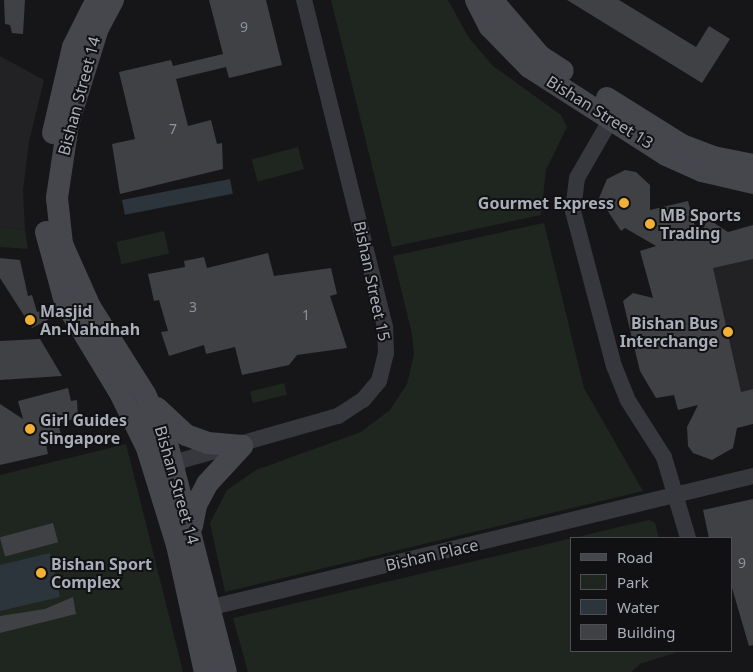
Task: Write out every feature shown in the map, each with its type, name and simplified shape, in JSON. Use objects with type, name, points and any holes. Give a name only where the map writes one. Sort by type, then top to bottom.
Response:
[{"type":"street","name":"Bishan Street 14","points":[[97,0],[73,47],[58,102],[44,207],[46,240],[65,302],[163,465],[191,530],[226,672]]},
{"type":"street","name":"Bishan Street 14","points":[[113,0],[98,28],[68,124],[61,161],[59,223],[77,281],[145,394],[163,465],[177,545],[205,672]]},
{"type":"street","name":"Bishan Street 15","points":[[163,465],[242,446],[338,416],[363,400],[379,381],[386,354],[368,253],[304,0]]},
{"type":"street","name":"Bishan Street 13","points":[[476,0],[508,49],[611,119],[666,155],[702,171],[753,183]]},
{"type":"street","name":"Bishan Street 13","points":[[492,0],[540,56],[568,75],[682,145],[713,157],[753,165]]},
{"type":"street","points":[[611,119],[577,178],[573,211],[614,366],[627,398],[664,458],[678,497],[688,537]]},
{"type":"street","points":[[145,394],[186,435],[208,443],[242,446]]},
{"type":"street","points":[[191,530],[196,504],[207,484],[242,446]]},
{"type":"street","name":"Bishan Place","points":[[209,606],[678,497],[752,478]]},
{"type":"street","points":[[194,623],[199,610],[209,606]]},
{"type":"shaded area","points":[[0,56],[44,80],[29,142],[23,191],[25,230],[0,227]]},
{"type":"shaded area","name":"Bishan Bus Interchange","points":[[753,247],[753,395],[738,399],[701,260]]},
{"type":"green space","points":[[331,0],[448,0],[469,38],[493,66],[561,115],[567,127],[546,170],[541,215],[392,247]]},
{"type":"green space","points":[[298,147],[304,169],[258,182],[252,159]]},
{"type":"green space","points":[[544,223],[584,388],[643,491],[225,592],[210,523],[227,490],[256,470],[361,432],[390,410],[407,384],[414,354],[412,334],[393,256]]},
{"type":"green space","points":[[0,227],[25,230],[28,249],[0,247]]},
{"type":"green space","points":[[164,231],[169,253],[121,264],[116,242]]},
{"type":"green space","points":[[284,383],[287,395],[253,403],[250,391]]},
{"type":"green space","points":[[126,444],[183,672],[0,672],[0,475]]},
{"type":"green space","points":[[649,520],[655,523],[659,537],[577,537]]},
{"type":"green space","points":[[570,538],[570,652],[677,652],[640,664],[631,672],[248,672],[233,618]]},
{"type":"water","points":[[230,179],[233,194],[125,215],[122,200]]},
{"type":"water","points":[[50,553],[60,597],[0,611],[0,565]]},
{"type":"building","points":[[4,0],[25,0],[23,34],[12,33],[10,25],[5,24]]},
{"type":"building","points":[[209,0],[266,0],[282,65],[229,78],[226,67],[176,79],[188,126],[211,120],[217,144],[222,143],[223,169],[120,194],[112,144],[135,139],[119,72],[171,60],[173,66],[223,54]]},
{"type":"building","points":[[567,0],[619,0],[696,47],[709,26],[730,39],[702,83]]},
{"type":"building","points":[[625,170],[636,172],[650,185],[650,210],[688,201],[698,238],[708,219],[728,232],[753,225],[753,259],[713,268],[741,392],[753,389],[753,424],[737,428],[733,448],[712,460],[693,453],[688,446],[687,427],[698,405],[678,410],[674,395],[656,398],[640,371],[623,301],[633,293],[653,298],[640,251],[656,246],[625,228],[621,231],[599,198],[607,179]]},
{"type":"building","points":[[268,253],[274,276],[331,268],[337,294],[330,296],[347,348],[297,355],[289,365],[242,375],[235,347],[206,354],[204,345],[169,356],[161,332],[168,331],[159,300],[154,301],[148,274],[185,267],[184,261],[204,257],[207,268]]},
{"type":"building","points":[[0,258],[20,260],[28,296],[32,295],[37,312],[45,310],[49,319],[32,328],[0,278]]},
{"type":"building","points":[[40,339],[62,376],[0,380],[0,341]]},
{"type":"building","name":"Girl Guides Singapore","points":[[68,388],[71,401],[77,400],[78,418],[58,423],[61,435],[45,440],[48,454],[0,465],[0,404],[23,419],[18,401]]},
{"type":"building","points":[[753,499],[753,645],[749,646],[733,591],[733,537],[709,537],[703,510]]},
{"type":"building","points":[[53,523],[58,542],[5,557],[0,537]]},
{"type":"building","points":[[73,597],[76,614],[0,633],[0,616],[45,609]]},
{"type":"place","name":"Gourmet Express","points":[[624,203]]},
{"type":"place","name":"MB Sports Trading","points":[[650,224]]},
{"type":"place","name":"Masjid An-Nahdhah","points":[[30,320]]},
{"type":"place","name":"Bishan Bus Interchange","points":[[728,332]]},
{"type":"place","name":"Girl Guides Singapore","points":[[30,429]]},
{"type":"place","name":"Bishan Sport Complex","points":[[41,573]]}]
